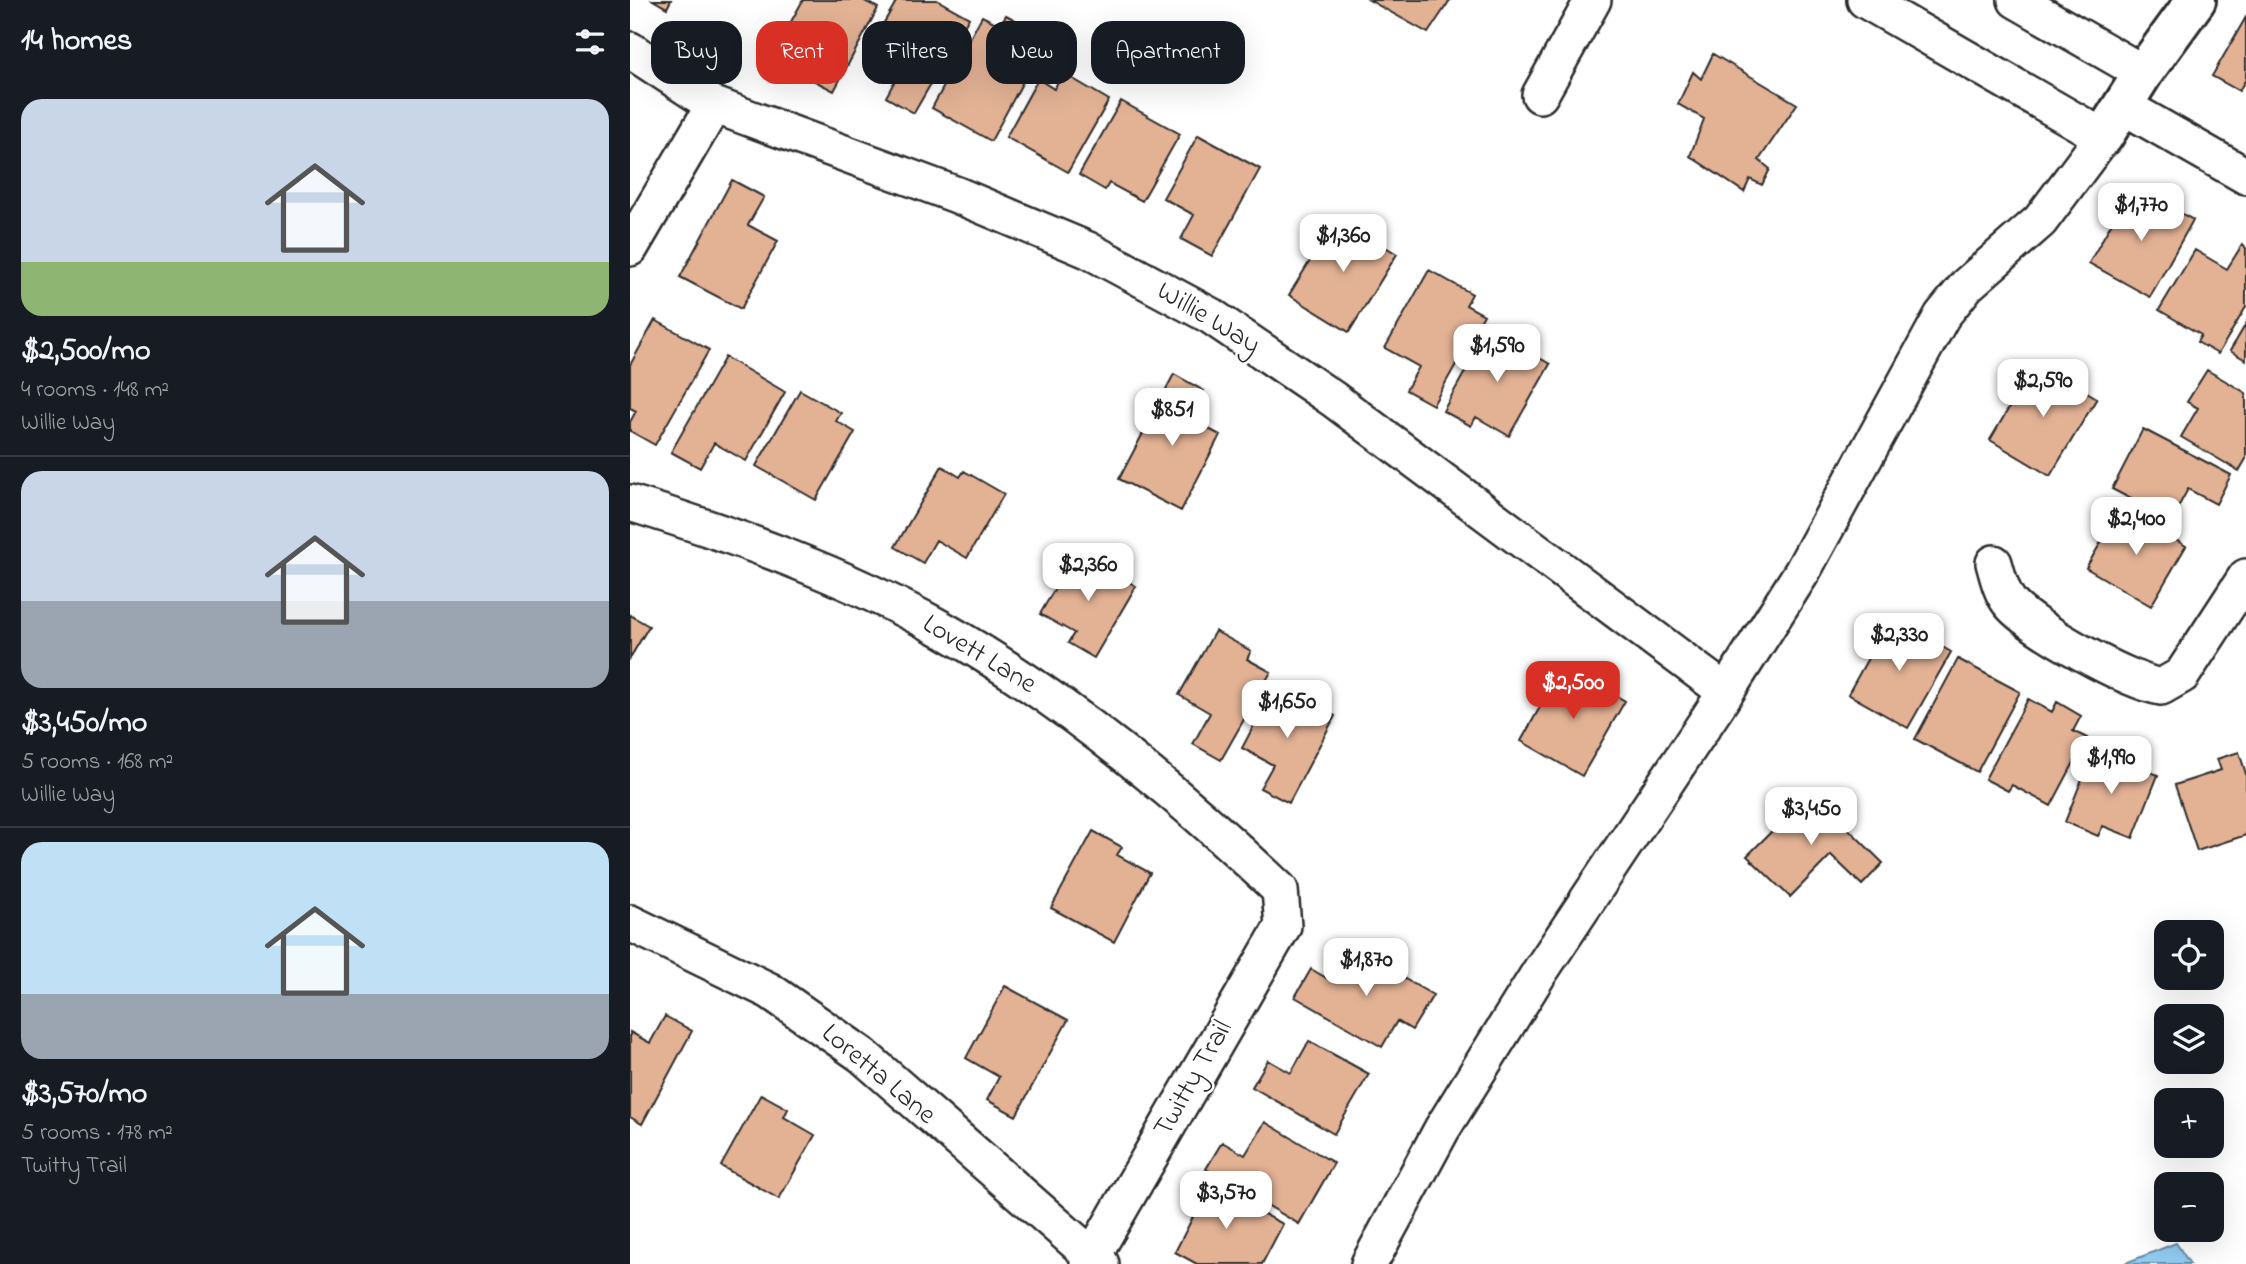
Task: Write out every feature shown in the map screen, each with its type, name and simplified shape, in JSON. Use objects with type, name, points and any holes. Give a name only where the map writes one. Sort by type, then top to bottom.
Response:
[{"type":"street","points":[[1540,95],[1593,0]]},
{"type":"street","points":[[1865,0],[2113,121],[2246,176]]},
{"type":"street","points":[[2016,0],[2143,73]]},
{"type":"street","points":[[1369,1264],[1448,1118],[1560,941],[1726,692],[1802,572],[1942,316],[1967,285],[2040,221],[2196,0]]},
{"type":"street","name":"Willie Way","points":[[630,50],[714,105],[957,195],[1076,245],[1210,316],[1333,399],[1726,692]]},
{"type":"street","points":[[630,248],[714,105]]},
{"type":"street","name":"Lovett Lane","points":[[630,503],[729,533],[792,558],[939,628],[1050,697],[1159,783],[1280,890]]},
{"type":"street","points":[[1994,563],[2001,587],[2010,603],[2025,618],[2134,680],[2161,688],[2182,676],[2246,577]]},
{"type":"street","name":"Twitty Trail","points":[[1094,1262],[1283,926],[1280,890]]},
{"type":"street","name":"Loretta Lane","points":[[630,923],[770,991],[862,1055],[1094,1262]]},
{"type":"water","points":[[2176,1243],[2190,1264],[2123,1264]]},
{"type":"building","points":[[653,0],[671,0],[667,8]]},
{"type":"building","points":[[803,0],[863,0],[878,8],[871,21],[862,21],[862,38],[848,65],[848,21],[791,21]]},
{"type":"building","points":[[897,0],[937,0],[969,18],[967,21],[885,21]]},
{"type":"building","points":[[1369,0],[1450,0],[1428,33]]},
{"type":"building","points":[[1006,15],[1017,21],[1002,21]]},
{"type":"building","points":[[982,16],[992,21],[986,21],[986,84],[1022,84],[991,141],[932,108],[945,84],[972,84],[972,34]]},
{"type":"building","points":[[2246,17],[2246,79],[2239,91],[2212,76]]},
{"type":"building","points":[[1713,54],[1797,104],[1759,160],[1770,169],[1762,185],[1750,179],[1744,192],[1690,156],[1704,119],[1678,104],[1693,72],[1701,79]]},
{"type":"building","points":[[1077,81],[1109,100],[1068,172],[1006,137],[1035,84],[1046,84],[1054,89],[1057,84],[1077,84]]},
{"type":"building","points":[[820,84],[838,84],[834,91]]},
{"type":"building","points":[[893,84],[931,84],[914,113],[886,97]]},
{"type":"building","points":[[1121,101],[1180,134],[1142,201],[1109,183],[1105,190],[1079,175]]},
{"type":"building","points":[[1198,135],[1260,169],[1212,256],[1181,239],[1194,215],[1163,198]]},
{"type":"building","points":[[732,180],[764,197],[748,225],[778,241],[741,309],[680,277]]},
{"type":"building","points":[[2128,194],[2142,202],[2147,194],[2193,220],[2150,297],[2089,263]]},
{"type":"building","points":[[1337,217],[1397,254],[1349,332],[1289,295]]},
{"type":"building","points":[[2242,245],[2246,248],[2246,307],[2218,354],[2197,342],[2201,335],[2159,310],[2195,250],[2227,269]]},
{"type":"building","points":[[1429,270],[1472,294],[1466,305],[1484,315],[1433,405],[1406,390],[1419,367],[1385,348]]},
{"type":"building","points":[[655,320],[709,350],[655,445],[630,431],[630,422],[636,411],[630,408],[630,365]]},
{"type":"building","points":[[2246,324],[2246,360],[2230,351]]},
{"type":"building","points":[[1489,329],[1550,364],[1509,436],[1476,417],[1471,426],[1443,411]]},
{"type":"building","points":[[725,357],[785,392],[746,461],[714,443],[700,468],[671,452]]},
{"type":"building","points":[[2036,362],[2097,398],[2050,476],[1990,440]]},
{"type":"building","points":[[2207,370],[2246,393],[2246,459],[2239,471],[2181,437],[2198,408],[2187,402]]},
{"type":"building","points":[[1174,374],[1204,391],[1190,419],[1220,435],[1181,511],[1119,479]]},
{"type":"building","points":[[800,390],[841,413],[836,421],[855,432],[816,500],[756,466]]},
{"type":"building","points":[[2143,429],[2231,475],[2216,504],[2188,489],[2171,520],[2112,489]]},
{"type":"building","points":[[942,466],[960,477],[964,471],[1004,494],[967,558],[936,540],[923,563],[895,547]]},
{"type":"building","points":[[2121,508],[2186,546],[2151,606],[2086,568]]},
{"type":"building","points":[[1076,552],[1136,586],[1094,658],[1068,643],[1074,633],[1040,614]]},
{"type":"building","points":[[630,615],[649,626],[630,658]]},
{"type":"building","points":[[1891,617],[1951,652],[1908,728],[1848,694]]},
{"type":"building","points":[[1215,631],[1251,651],[1247,659],[1271,672],[1221,760],[1193,744],[1210,713],[1179,695]]},
{"type":"building","points":[[1958,659],[2020,692],[1977,772],[1915,739]]},
{"type":"building","points":[[1563,666],[1625,701],[1582,776],[1521,741]]},
{"type":"building","points":[[1275,685],[1335,716],[1289,803],[1260,788],[1273,765],[1242,748]]},
{"type":"building","points":[[2028,699],[2052,712],[2057,702],[2081,716],[2073,731],[2087,738],[2051,806],[2012,785],[2008,791],[1985,779]]},
{"type":"building","points":[[2094,749],[2158,775],[2133,838],[2103,826],[2098,836],[2065,822]]},
{"type":"building","points":[[2239,752],[2246,774],[2246,835],[2197,851],[2175,785],[2221,770],[2217,759]]},
{"type":"building","points":[[1811,792],[1883,863],[1862,885],[1831,855],[1790,897],[1747,856]]},
{"type":"building","points":[[1093,831],[1122,847],[1117,855],[1150,873],[1114,942],[1051,908]]},
{"type":"building","points":[[1354,950],[1433,995],[1412,1030],[1397,1021],[1382,1047],[1295,997],[1311,969],[1335,983]]},
{"type":"building","points":[[1005,986],[1068,1020],[1016,1116],[987,1100],[999,1077],[966,1058]]},
{"type":"building","points":[[665,1016],[692,1031],[642,1124],[630,1117],[630,1032],[650,1043]]},
{"type":"building","points":[[1309,1041],[1369,1074],[1334,1134],[1252,1087],[1268,1060],[1291,1073]]},
{"type":"building","points":[[761,1094],[788,1109],[784,1117],[815,1135],[779,1199],[721,1166]]},
{"type":"building","points":[[1265,1122],[1334,1163],[1299,1224],[1206,1169],[1222,1142],[1245,1155]]},
{"type":"building","points":[[1202,1182],[1283,1224],[1262,1264],[1197,1264],[1175,1252],[1195,1213],[1187,1209]]}]
